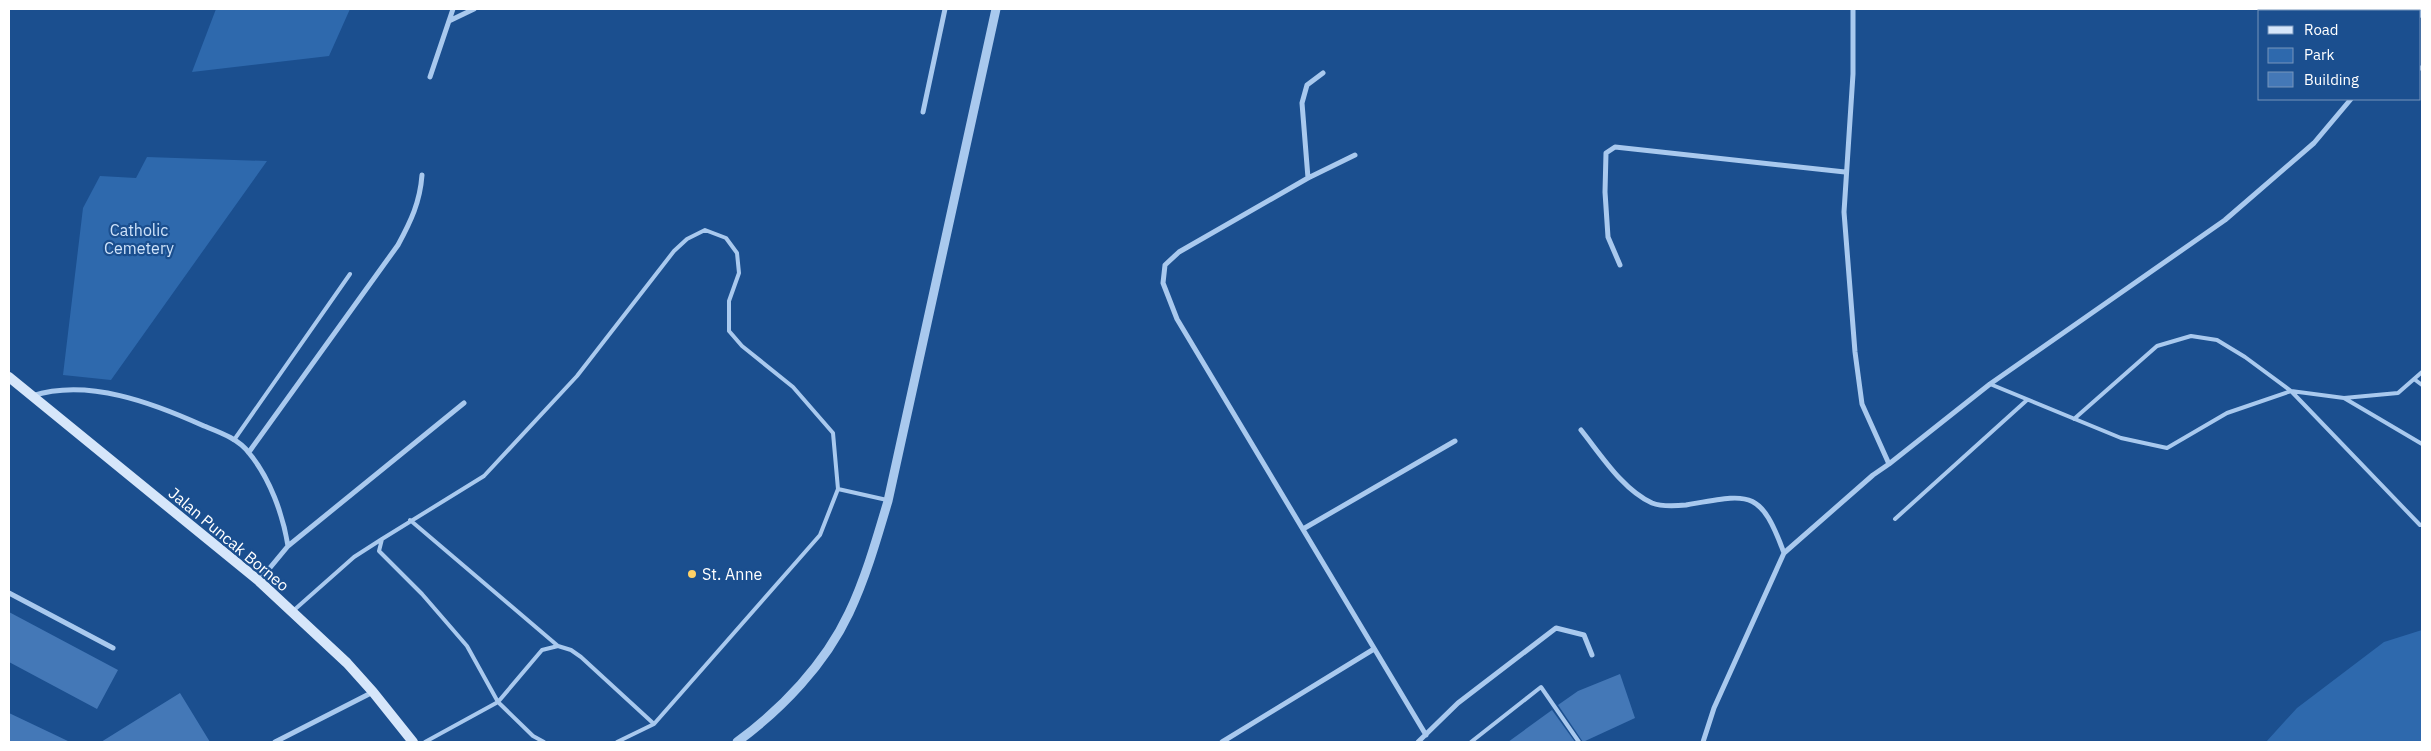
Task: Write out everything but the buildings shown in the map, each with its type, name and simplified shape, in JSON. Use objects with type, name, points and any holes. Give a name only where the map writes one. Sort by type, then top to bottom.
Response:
[{"type":"main road","name":"Jalan Puncak Borneo","points":[[9,377],[259,581],[347,663],[413,742]]},
{"type":"street","points":[[430,76],[453,9]]},
{"type":"street","points":[[449,21],[474,9]]},
{"type":"street","points":[[923,112],[945,9]]},
{"type":"street","points":[[737,742],[787,699],[822,658],[848,614],[871,558],[888,501],[996,9]]},
{"type":"street","points":[[1853,9],[1853,74],[1845,172],[1844,212],[1855,352],[1862,404],[1889,464]]},
{"type":"street","points":[[1308,178],[1302,103],[1307,85],[1323,73]]},
{"type":"street","points":[[1703,742],[1714,708],[1784,553],[1873,474],[1889,464],[1990,384],[2225,220],[2314,143],[2350,100]]},
{"type":"street","points":[[1620,265],[1608,238],[1606,220],[1606,154],[1615,147],[1845,172]]},
{"type":"street","points":[[1355,154],[1308,178],[1179,252],[1165,264],[1163,283],[1177,319],[1248,441],[1426,735]]},
{"type":"street","points":[[249,452],[398,245],[414,216],[420,195],[422,175]]},
{"type":"street","points":[[32,396],[48,391],[68,390],[121,396],[157,405],[234,440],[249,452],[268,484],[284,523],[288,546]]},
{"type":"street","points":[[259,581],[288,546],[464,402]]},
{"type":"street","points":[[1580,430],[1636,494],[1654,504],[1677,506],[1729,498],[1748,499],[1763,509],[1772,522],[1784,553]]},
{"type":"street","points":[[1303,529],[1455,441]]},
{"type":"street","points":[[9,592],[113,648]]},
{"type":"street","points":[[1418,742],[1458,703],[1556,628],[1584,635],[1592,655]]},
{"type":"street","points":[[1222,742],[1374,649]]},
{"type":"street","points":[[275,742],[373,692]]},
{"type":"lane","points":[[291,612],[354,557],[410,520],[484,476],[577,376],[674,251],[687,239],[705,230],[726,238],[737,254],[739,274],[729,301],[729,331],[742,346],[793,387],[834,433],[838,489],[820,534],[654,724],[617,742]]},
{"type":"lane","points":[[234,440],[350,274]]},
{"type":"lane","points":[[2074,419],[2157,346],[2191,336],[2217,340],[2245,357],[2291,391],[2420,525]]},
{"type":"lane","points":[[1990,384],[2121,438],[2167,448],[2227,413],[2291,391],[2344,398],[2398,393],[2422,372]]},
{"type":"lane","points":[[2414,379],[2422,384]]},
{"type":"lane","points":[[2344,398],[2422,444]]},
{"type":"lane","points":[[1895,519],[2027,400]]},
{"type":"lane","points":[[838,489],[888,501]]},
{"type":"lane","points":[[410,520],[558,646],[571,650],[581,657],[654,724]]},
{"type":"lane","points":[[382,539],[379,551],[422,594],[467,646],[498,702],[533,736],[544,742]]},
{"type":"lane","points":[[425,742],[498,702],[542,650],[558,646]]},
{"type":"lane","points":[[1472,742],[1542,687],[1579,742]]},
{"type":"green space","points":[[216,9],[350,9],[329,56],[192,72]]},
{"type":"green space","name":"Catholic Cemetery","points":[[147,157],[267,161],[111,380],[63,375],[83,208],[100,176],[136,178]]},
{"type":"green space","points":[[2422,630],[2422,742],[2266,742],[2297,708],[2384,642]]},
{"type":"place","name":"St. Anne","points":[[692,574]]}]
